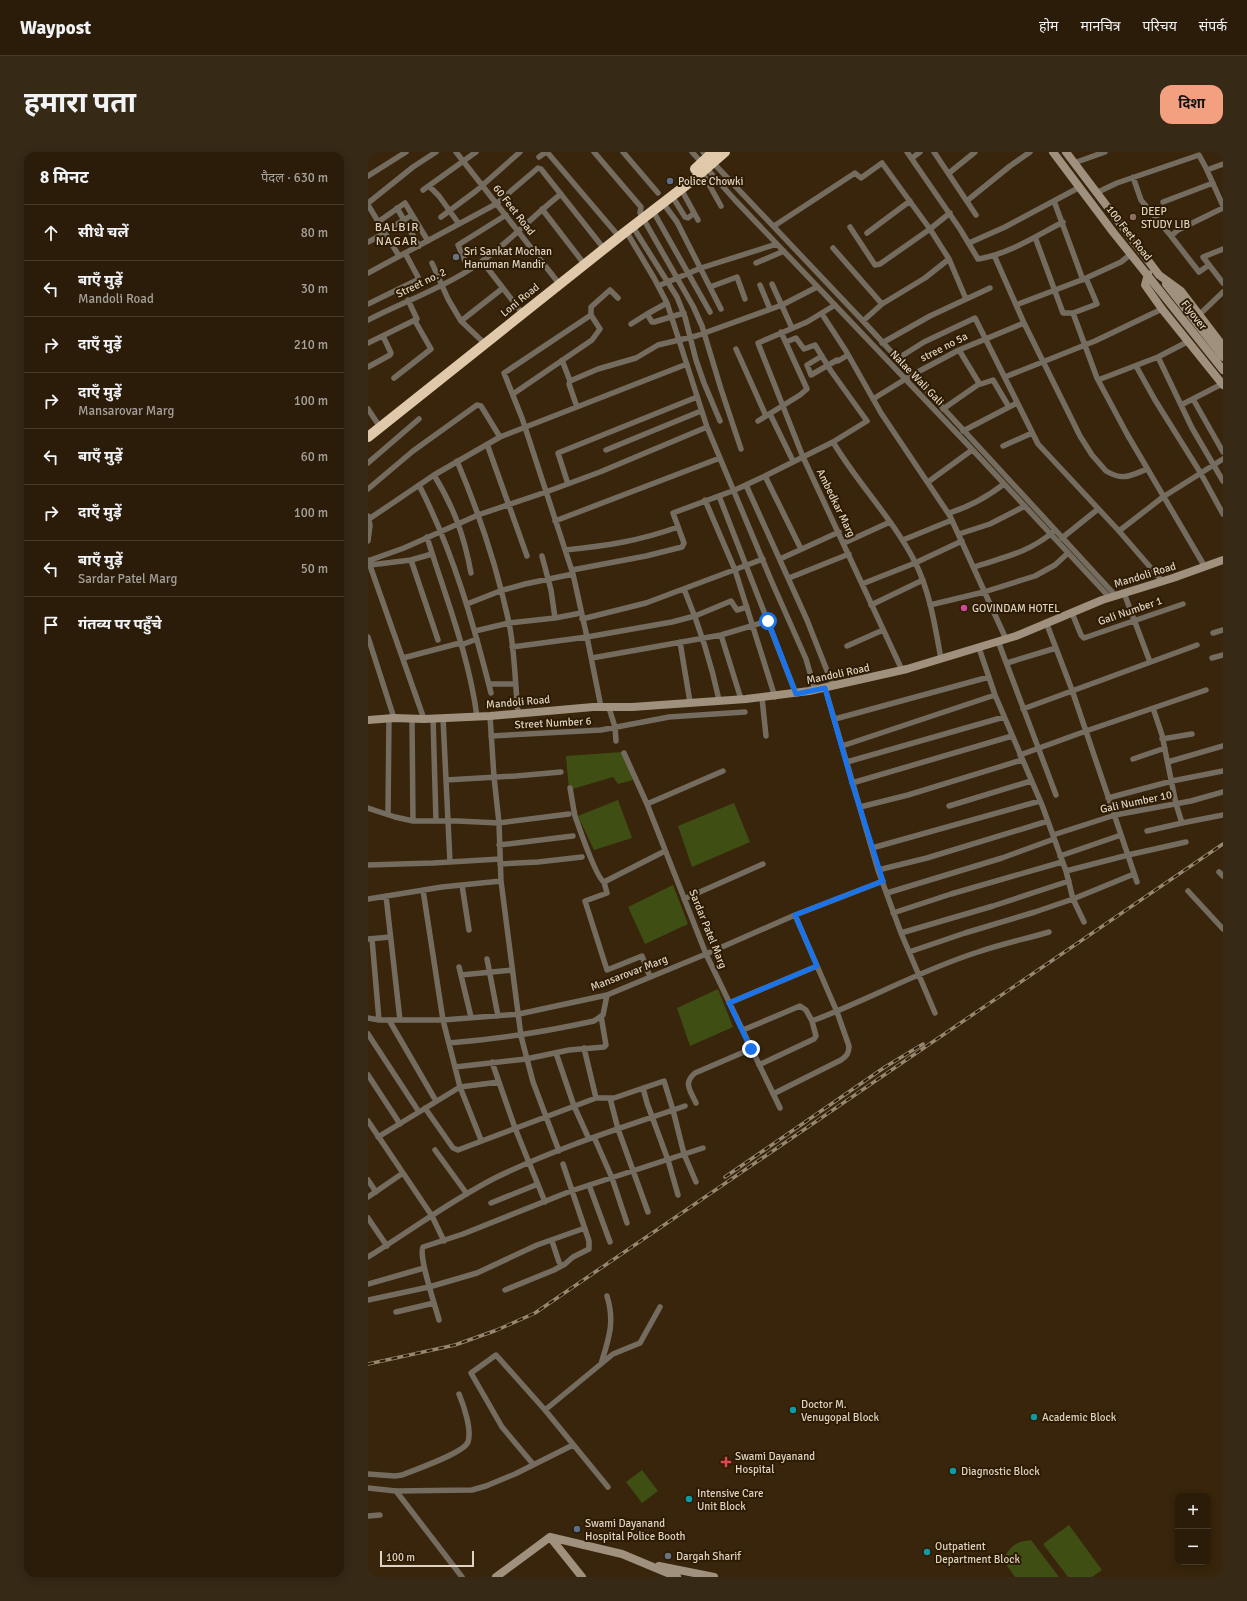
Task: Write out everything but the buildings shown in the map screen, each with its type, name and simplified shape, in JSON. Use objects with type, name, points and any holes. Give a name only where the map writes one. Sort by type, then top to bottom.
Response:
[{"type":"highway","name":"Loni Road","points":[[374,426],[625,230],[642,213],[708,162],[725,152]]},
{"type":"highway","name":"Loni Road","points":[[368,437],[374,426],[519,309],[557,281],[601,245],[625,230],[642,213],[653,211],[681,189],[708,162]]},
{"type":"street","points":[[368,176],[406,152]]},
{"type":"street","points":[[399,256],[378,222],[371,215],[368,204],[413,167],[436,152]]},
{"type":"street","name":"60 Feet Road","points":[[456,152],[557,281]]},
{"type":"street","points":[[423,190],[476,152]]},
{"type":"street","points":[[441,217],[482,186],[520,152]]},
{"type":"street","points":[[539,157],[546,152],[625,230],[668,282],[684,313],[704,383],[720,420]]},
{"type":"street","points":[[594,152],[642,213],[693,306],[704,332],[741,449]]},
{"type":"street","points":[[623,152],[658,193]]},
{"type":"street","points":[[692,152],[708,162],[774,226],[863,320],[882,343],[1053,532],[1062,538],[1117,595],[1134,622],[1150,662]]},
{"type":"street","points":[[907,152],[950,213],[978,259],[994,255],[1035,237],[1063,222]]},
{"type":"street","points":[[912,158],[920,152]]},
{"type":"street","points":[[934,152],[968,200],[976,215]]},
{"type":"street","points":[[949,173],[975,152]]},
{"type":"street","points":[[968,200],[1006,169],[1030,152]]},
{"type":"street","name":"100 Feet Road","points":[[1053,152],[1148,274],[1145,285],[1162,309],[1222,384]]},
{"type":"street","name":"100 Feet Road","points":[[1066,152],[1159,275],[1181,291],[1223,346]]},
{"type":"street","points":[[1074,163],[1105,152]]},
{"type":"street","points":[[1096,193],[1191,154],[1200,155],[1223,207],[1178,230],[1171,236]]},
{"type":"street","points":[[708,162],[721,206]]},
{"type":"street","name":"Nalae Wali Gali","points":[[708,162],[777,244],[1025,506],[1053,532],[1068,553],[1117,595]]},
{"type":"street","points":[[774,226],[855,173],[861,178],[882,163],[930,229],[949,259],[966,299]]},
{"type":"street","points":[[1207,170],[1223,164]]},
{"type":"street","points":[[368,273],[496,204],[538,168],[561,194],[601,245]]},
{"type":"street","points":[[1133,177],[1141,200],[1199,272],[1209,265]]},
{"type":"street","points":[[1163,202],[1212,183]]},
{"type":"street","points":[[429,186],[450,210],[459,224]]},
{"type":"street","points":[[969,243],[1004,228],[1080,187]]},
{"type":"street","points":[[681,189],[698,220]]},
{"type":"street","name":"Street no. 2","points":[[368,320],[469,270],[519,232],[542,208],[561,194]]},
{"type":"street","points":[[672,196],[685,217],[688,218],[694,214]]},
{"type":"street","points":[[867,233],[910,201]]},
{"type":"street","points":[[1035,237],[1064,313],[1072,313],[1097,304],[1085,279],[1054,201]]},
{"type":"street","points":[[378,222],[405,203],[428,241]]},
{"type":"street","points":[[663,203],[677,222],[721,309]]},
{"type":"street","points":[[397,208],[418,246]]},
{"type":"street","points":[[542,208],[582,260]]},
{"type":"street","points":[[653,211],[710,312]]},
{"type":"street","points":[[850,227],[875,265],[880,264],[950,213]]},
{"type":"street","points":[[368,242],[385,233],[412,215]]},
{"type":"street","points":[[469,270],[458,244],[506,215]]},
{"type":"street","points":[[625,230],[667,303],[707,427],[809,666],[815,690]]},
{"type":"street","points":[[658,286],[701,268],[777,244]]},
{"type":"street","points":[[833,248],[882,304]]},
{"type":"street","points":[[1223,249],[1203,256],[1223,283]]},
{"type":"street","points":[[756,263],[784,251]]},
{"type":"street","points":[[368,304],[417,280],[418,277],[405,253]]},
{"type":"street","points":[[1016,305],[1085,279],[1121,262],[1131,254]]},
{"type":"street","points":[[994,255],[1042,361],[1084,444],[1106,471],[1120,477],[1147,469]]},
{"type":"street","points":[[863,320],[882,304],[925,278],[949,259]]},
{"type":"street","points":[[482,261],[519,309]]},
{"type":"street","points":[[432,262],[441,284],[462,321],[481,340]]},
{"type":"street","name":"Flyover","points":[[1148,274],[1223,370]]},
{"type":"street","name":"Flyover","points":[[1159,275],[1223,357]]},
{"type":"street","points":[[710,287],[737,277],[745,299]]},
{"type":"street","points":[[772,284],[792,328]]},
{"type":"street","points":[[760,285],[770,309]]},
{"type":"street","points":[[570,381],[598,369],[636,358],[658,345],[691,337],[782,305],[817,287]]},
{"type":"street","points":[[462,321],[503,288]]},
{"type":"street","points":[[882,343],[921,320],[990,288]]},
{"type":"street","points":[[513,394],[592,340],[599,331],[599,328],[591,315],[591,307],[609,290],[618,298]]},
{"type":"street","points":[[1199,315],[1223,292]]},
{"type":"street","points":[[394,378],[431,349],[415,320],[417,317],[408,300]]},
{"type":"street","points":[[631,324],[667,303]]},
{"type":"street","points":[[758,421],[805,392],[807,389],[781,332],[822,314],[835,305]]},
{"type":"street","points":[[1005,377],[1084,345],[1162,309]]},
{"type":"street","points":[[647,314],[653,322],[684,313]]},
{"type":"street","points":[[1072,313],[1098,380],[1147,469],[1204,567]]},
{"type":"street","points":[[822,314],[848,355],[873,399],[948,513],[959,534],[974,567],[1002,640],[1007,663],[1023,709],[1056,795]]},
{"type":"street","points":[[591,315],[506,371],[504,374],[525,427],[572,572],[592,658],[600,707]]},
{"type":"street","points":[[897,359],[930,339],[975,318],[1032,433],[1043,450],[1119,531],[1163,582]]},
{"type":"street","points":[[368,343],[415,320]]},
{"type":"street","name":"stree no 5a","points":[[873,399],[912,375],[959,350],[1024,323]]},
{"type":"street","name":"Ambedkar Marg","points":[[781,332],[759,342],[782,406],[803,457],[902,670]]},
{"type":"street","points":[[368,366],[391,354],[383,336]]},
{"type":"street","points":[[467,604],[500,591],[538,580],[549,580],[572,572],[682,548],[684,543],[673,513],[735,490],[765,476],[832,442],[867,421],[814,345],[804,349],[796,338],[786,342]]},
{"type":"street","points":[[1098,380],[1158,357],[1189,341]]},
{"type":"street","points":[[736,350],[768,415],[793,461]]},
{"type":"street","points":[[959,350],[979,384]]},
{"type":"street","points":[[822,356],[807,365],[811,375],[848,355]]},
{"type":"street","points":[[1158,357],[1180,405],[1223,481]]},
{"type":"street","points":[[562,360],[570,381],[569,384],[577,407]]},
{"type":"street","points":[[368,541],[369,517],[457,461],[487,444],[525,427],[687,364]]},
{"type":"street","points":[[1136,366],[1155,400],[1200,472],[1223,514]]},
{"type":"street","points":[[943,409],[979,384],[993,380],[1009,407]]},
{"type":"street","points":[[1180,405],[1222,384]]},
{"type":"street","points":[[568,484],[558,455],[559,452],[697,397]]},
{"type":"street","points":[[1193,399],[1223,452]]},
{"type":"street","points":[[963,431],[1017,403]]},
{"type":"street","points":[[368,489],[413,452],[477,405],[481,406],[500,437]]},
{"type":"street","points":[[368,409],[374,426]]},
{"type":"street","points":[[606,450],[701,411]]},
{"type":"street","points":[[368,463],[419,419]]},
{"type":"street","points":[[369,562],[478,515],[568,484],[707,427]]},
{"type":"street","points":[[1004,446],[1032,433]]},
{"type":"street","points":[[832,442],[850,470],[903,540],[915,563],[923,580],[930,605],[941,659]]},
{"type":"street","points":[[487,444],[527,556]]},
{"type":"street","points":[[928,482],[972,450]]},
{"type":"street","points":[[555,521],[720,458]]},
{"type":"street","points":[[1119,531],[1163,496],[1223,459]]},
{"type":"street","points":[[457,461],[478,515],[494,566],[509,623],[518,714]]},
{"type":"street","points":[[434,476],[450,503],[459,524],[470,573]]},
{"type":"street","points":[[765,476],[800,549]]},
{"type":"street","points":[[948,513],[962,509],[980,500],[1004,484]]},
{"type":"street","points":[[419,485],[441,531],[467,604],[491,693]]},
{"type":"street","points":[[746,485],[789,578],[829,687],[842,746],[878,870],[887,892],[893,913],[935,1013]]},
{"type":"street","points":[[719,496],[796,694]]},
{"type":"street","points":[[705,500],[735,570],[775,696]]},
{"type":"street","points":[[959,534],[990,524],[1025,506]]},
{"type":"street","points":[[1062,538],[1098,509]]},
{"type":"street","points":[[903,540],[952,520]]},
{"type":"street","points":[[844,543],[890,522]]},
{"type":"street","points":[[565,550],[616,544],[654,535],[678,527]]},
{"type":"street","points":[[780,559],[839,532]]},
{"type":"street","points":[[974,567],[1023,552],[1053,532]]},
{"type":"street","points":[[427,537],[460,644],[474,695],[477,717]]},
{"type":"street","points":[[862,584],[915,563],[962,541]]},
{"type":"street","points":[[930,605],[984,592],[1024,580],[1046,571],[1068,553]]},
{"type":"street","points":[[369,562],[411,560],[432,554]]},
{"type":"street","points":[[789,578],[849,554]]},
{"type":"street","points":[[542,556],[549,580],[556,618]]},
{"type":"street","points":[[475,631],[509,623],[582,616],[646,603],[763,559]]},
{"type":"street","points":[[411,560],[438,640]]},
{"type":"street","name":"Mandoli Road","points":[[368,720],[392,718],[424,719],[477,717],[600,707],[609,708],[762,698],[796,694],[902,670],[979,648],[1016,636],[1046,622],[1117,595],[1163,582],[1223,560]]},
{"type":"street","points":[[369,562],[424,719]]},
{"type":"street","points":[[871,605],[923,580]]},
{"type":"street","points":[[684,589],[703,638],[719,700]]},
{"type":"street","points":[[512,647],[587,637],[672,622],[695,616],[731,601],[737,610],[747,607]]},
{"type":"street","name":"Gali Number 1","points":[[1072,613],[1081,635],[1084,638],[1183,604]]},
{"type":"street","points":[[592,658],[703,638],[768,621]]},
{"type":"street","points":[[1046,622],[1072,690],[1137,882]]},
{"type":"street","points":[[847,646],[883,630]]},
{"type":"street","points":[[1213,633],[1223,630]]},
{"type":"street","points":[[721,634],[741,699]]},
{"type":"street","points":[[368,637],[392,718],[388,814]]},
{"type":"street","points":[[403,658],[460,644],[477,638]]},
{"type":"street","points":[[680,642],[690,702]]},
{"type":"street","points":[[1023,709],[1197,645]]},
{"type":"street","points":[[979,648],[995,695],[1048,821],[1066,871],[1073,899],[1084,922]]},
{"type":"street","points":[[1007,663],[1056,648]]},
{"type":"street","points":[[1212,658],[1223,655]]},
{"type":"street","points":[[835,719],[989,677]]},
{"type":"street","points":[[489,684],[515,684]]},
{"type":"street","points":[[860,807],[908,795],[1021,758],[1038,749],[1086,731],[1206,690]]},
{"type":"street","points":[[842,746],[995,695]]},
{"type":"street","points":[[762,698],[766,736]]},
{"type":"street","points":[[609,708],[615,727],[616,741]]},
{"type":"street","points":[[1153,708],[1165,748],[1176,804],[1182,823]]},
{"type":"street","name":"Street Number 6","points":[[491,736],[574,733],[601,730],[669,717],[745,712]]},
{"type":"street","points":[[490,716],[499,823],[501,881],[521,1036],[526,1059],[545,1117],[559,1151]]},
{"type":"street","points":[[847,762],[1004,717]]},
{"type":"street","points":[[433,718],[436,820]]},
{"type":"street","points":[[443,718],[450,862]]},
{"type":"street","points":[[412,719],[413,821]]},
{"type":"street","points":[[1162,739],[1192,734]]},
{"type":"street","points":[[852,783],[1012,736]]},
{"type":"street","points":[[1168,762],[1223,746]]},
{"type":"street","points":[[1133,759],[1165,748]]},
{"type":"street","name":"Sardar Patel Marg","points":[[624,754],[647,804],[706,954],[780,1108]]},
{"type":"street","points":[[647,804],[723,771]]},
{"type":"street","points":[[1108,798],[1172,781],[1223,771]]},
{"type":"street","points":[[446,780],[561,772]]},
{"type":"street","points":[[949,806],[1031,780]]},
{"type":"street","points":[[570,788],[576,817],[585,843],[600,880],[604,882],[607,893],[585,902],[608,970],[642,956],[650,977]]},
{"type":"street","name":"Gali Number 10","points":[[887,892],[1002,858],[1114,815],[1176,804],[1223,792]]},
{"type":"street","points":[[872,848],[1040,801]]},
{"type":"street","points":[[368,808],[413,821],[436,820],[499,823],[569,814]]},
{"type":"street","points":[[1147,831],[1223,815]]},
{"type":"street","points":[[878,870],[927,858],[1048,821]]},
{"type":"street","points":[[1060,856],[1121,835]]},
{"type":"street","points":[[500,845],[573,836]]},
{"type":"street","points":[[1066,871],[1128,854],[1186,842]]},
{"type":"street","points":[[604,882],[665,851]]},
{"type":"street","points":[[368,865],[450,862],[538,862],[582,857]]},
{"type":"street","points":[[893,913],[951,894],[1062,862]]},
{"type":"street","points":[[684,898],[763,864]]},
{"type":"street","points":[[909,952],[1073,899],[1134,874]]},
{"type":"street","points":[[368,899],[423,890],[501,881]]},
{"type":"street","name":"Mansarovar Marg","points":[[368,1018],[379,1020],[443,1020],[519,1014],[606,994],[706,954],[795,915],[883,881]]},
{"type":"street","points":[[901,933],[993,906],[1068,881]]},
{"type":"street","points":[[462,885],[469,930]]},
{"type":"street","points":[[423,890],[443,1020],[460,1087],[481,1140]]},
{"type":"street","points":[[1188,891],[1223,929]]},
{"type":"street","points":[[386,896],[400,1020]]},
{"type":"street","points":[[773,1094],[846,1056],[849,1052],[849,1046],[837,1012],[795,915]]},
{"type":"street","points":[[812,1021],[837,1012],[919,975],[978,952],[1049,932]]},
{"type":"street","points":[[379,1020],[370,939],[390,937]]},
{"type":"street","points":[[487,959],[498,1016]]},
{"type":"street","points":[[459,966],[471,1018]]},
{"type":"street","points":[[729,1003],[817,966]]},
{"type":"street","points":[[462,975],[512,970]]},
{"type":"street","points":[[455,1067],[526,1059],[584,1048],[604,1047],[606,1046],[601,1016],[606,994]]},
{"type":"street","points":[[742,1030],[800,1006],[806,1010],[812,1021],[816,1032],[814,1039],[759,1065]]},
{"type":"street","points":[[449,1043],[521,1036],[594,1021],[601,1016]]},
{"type":"street","points":[[389,1020],[436,1102]]},
{"type":"street","points":[[368,1034],[419,1112]]},
{"type":"street","points":[[584,1048],[596,1098]]},
{"type":"street","points":[[696,1103],[689,1088],[688,1082],[695,1072],[751,1049]]},
{"type":"street","points":[[556,1053],[574,1106],[612,1178],[627,1223]]},
{"type":"street","points":[[492,1062],[545,1202]]},
{"type":"street","points":[[368,1075],[400,1124]]},
{"type":"street","points":[[425,1108],[455,1150],[596,1098],[610,1098],[664,1081],[684,1154],[696,1182]]},
{"type":"street","points":[[378,1137],[460,1087],[499,1082]]},
{"type":"street","points":[[643,1088],[668,1160],[678,1195]]},
{"type":"street","points":[[610,1098],[618,1129],[648,1212]]},
{"type":"street","points":[[368,1258],[466,1194],[494,1178],[591,1138],[685,1106]]},
{"type":"street","points":[[368,1121],[432,1216],[444,1240]]},
{"type":"street","points":[[439,1320],[424,1268],[422,1249],[571,1191],[703,1148]]},
{"type":"street","points":[[435,1150],[466,1194]]},
{"type":"street","points":[[505,1290],[554,1270],[578,1254],[589,1250],[589,1241],[585,1228],[562,1164]]},
{"type":"street","points":[[368,1197],[402,1173]]},
{"type":"street","points":[[368,1180],[376,1192]]},
{"type":"street","points":[[491,1203],[538,1184]]},
{"type":"street","points":[[589,1185],[610,1242]]},
{"type":"street","points":[[368,1218],[387,1246]]},
{"type":"street","points":[[368,1300],[429,1287],[477,1273],[527,1250],[585,1228]]},
{"type":"street","points":[[552,1240],[559,1262]]},
{"type":"street","points":[[368,1284],[424,1268]]},
{"type":"street","points":[[601,1364],[610,1333],[611,1310],[607,1296]]},
{"type":"street","points":[[396,1312],[434,1303]]},
{"type":"street","points":[[545,1410],[613,1354],[640,1343],[660,1307]]},
{"type":"street","points":[[533,1464],[502,1427],[471,1373],[496,1355],[545,1410],[608,1487]]},
{"type":"street","points":[[368,1474],[395,1476],[402,1475],[465,1447],[469,1436],[467,1415],[459,1394]]},
{"type":"street","points":[[368,1488],[396,1491],[444,1492],[472,1490],[486,1486],[573,1445]]},
{"type":"street","points":[[396,1491],[462,1577]]},
{"type":"street","points":[[368,1516],[380,1515]]},
{"type":"street","points":[[550,1536],[622,1554],[677,1577]]},
{"type":"street","points":[[496,1577],[550,1536]]},
{"type":"street","points":[[550,1536],[582,1577]]},
{"type":"street","points":[[638,1561],[699,1576],[714,1577]]},
{"type":"green space","points":[[622,752],[633,780],[618,784],[613,777],[569,790],[566,756]]},
{"type":"green space","points":[[618,800],[632,838],[594,850],[578,816]]},
{"type":"green space","points":[[734,803],[750,842],[692,867],[678,826]]},
{"type":"green space","points":[[673,885],[688,924],[645,944],[628,907]]},
{"type":"green space","points":[[718,989],[733,1027],[690,1046],[677,1008]]},
{"type":"green space","points":[[642,1470],[658,1491],[642,1503],[626,1482]]},
{"type":"green space","points":[[1069,1525],[1102,1570],[1092,1577],[1068,1577],[1043,1544]]},
{"type":"green space","points":[[1031,1540],[1059,1577],[1015,1577],[1003,1560],[1008,1551],[1014,1546],[1021,1542]]},
{"type":"railway","points":[[368,1364],[455,1345],[497,1330],[535,1313],[1223,844]]},
{"type":"railway","points":[[725,1177],[885,1067],[923,1044]]},
{"type":"place","name":"Police Chowki","points":[[670,181]]},
{"type":"place","name":"DEEP STUDY LIB","points":[[1133,217]]},
{"type":"place","name":"Sri Sankat Mochan Hanuman Mandir","points":[[456,257]]},
{"type":"place","name":"GOVINDAM HOTEL","points":[[964,608]]},
{"type":"place","name":"Doctor M. Venugopal Block","points":[[793,1410]]},
{"type":"place","name":"Academic Block","points":[[1034,1417]]},
{"type":"place","name":"Swami Dayanand Hospital","points":[[726,1462]]},
{"type":"place","name":"Diagnostic Block","points":[[953,1471]]},
{"type":"place","name":"Intensive Care Unit Block","points":[[689,1499]]},
{"type":"place","name":"Swami Dayanand Hospital Police Booth","points":[[577,1529]]},
{"type":"place","name":"Outpatient Department Block","points":[[927,1552]]},
{"type":"place","name":"Dargah Sharif","points":[[668,1556]]},
{"type":"district","name":"BALBIR NAGAR","points":[[397,234]]},
{"type":"route","points":[[751,1049],[729,1003],[817,966],[795,915],[883,881],[878,870],[862,810],[852,783],[825,688],[796,694],[768,621]]}]
